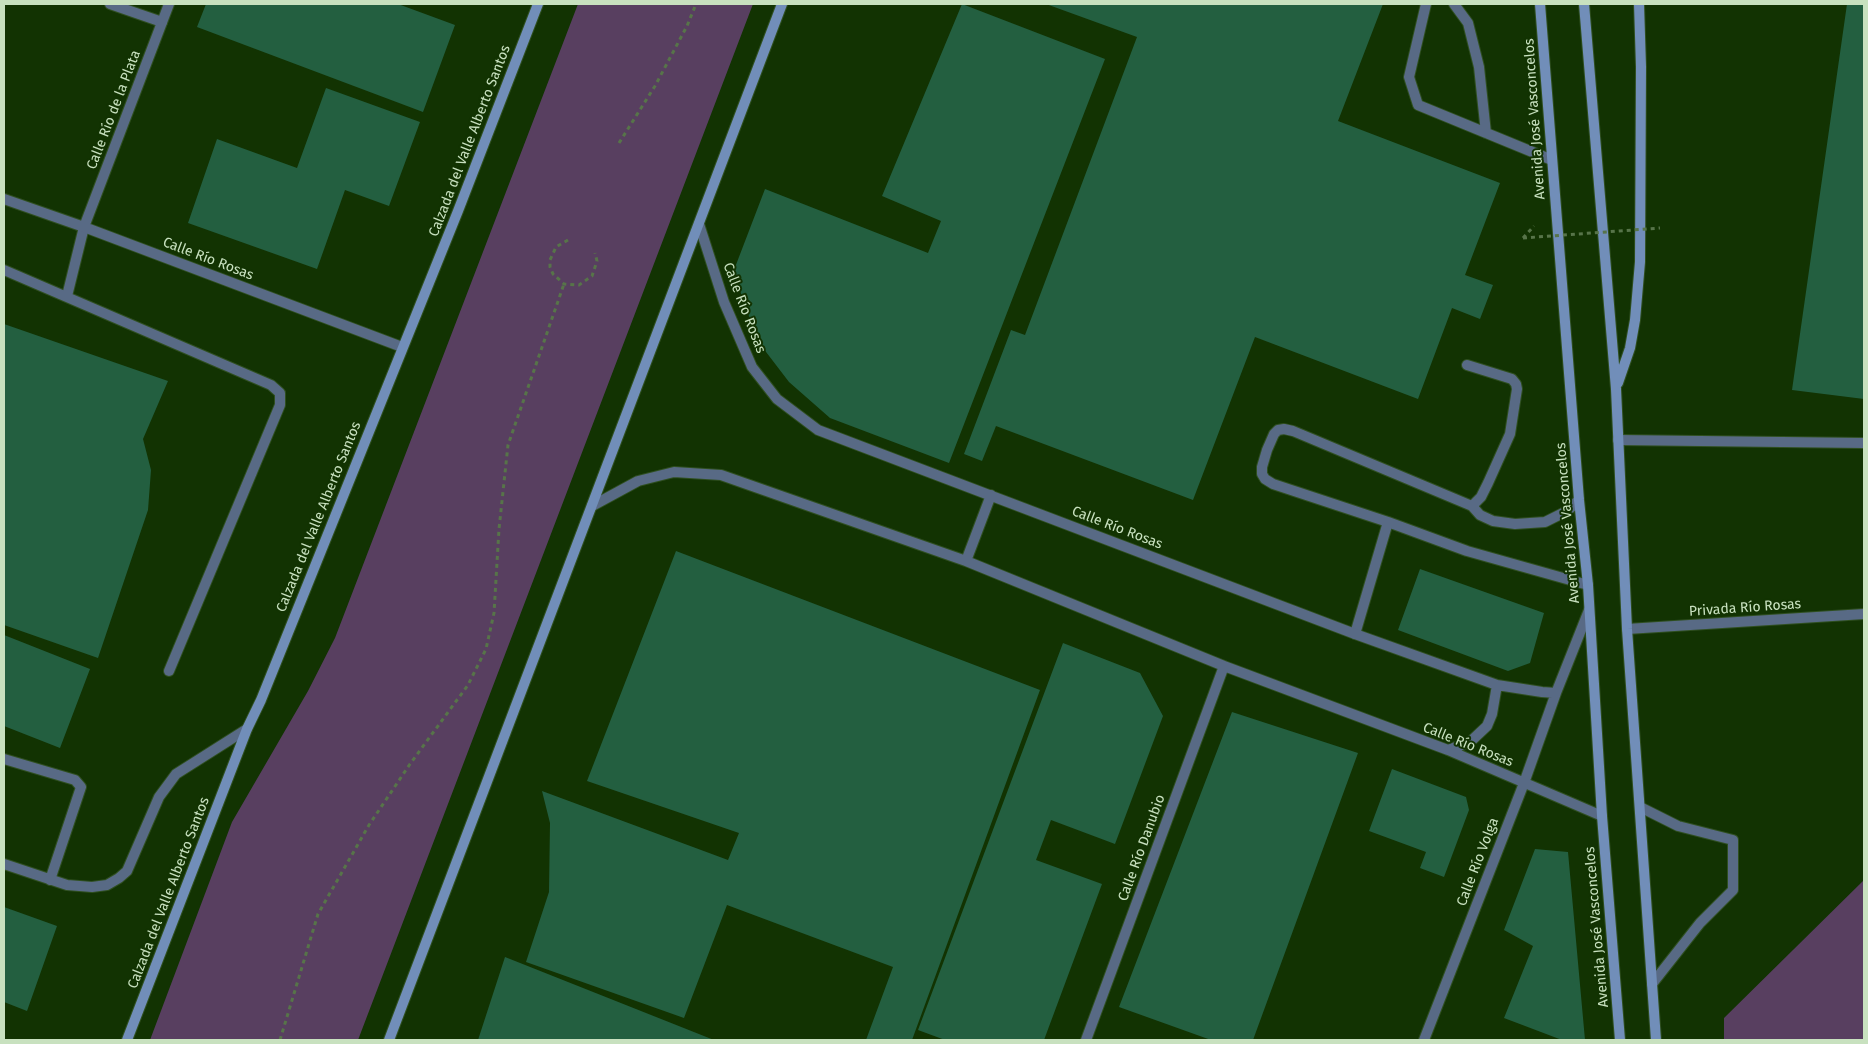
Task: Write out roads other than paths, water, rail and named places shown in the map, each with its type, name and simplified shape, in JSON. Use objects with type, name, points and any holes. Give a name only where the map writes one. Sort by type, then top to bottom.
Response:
[{"type":"main road","name":"Calzada del Valle Alberto Santos","points":[[127,1040],[247,729],[261,700],[458,211],[538,4]]},
{"type":"main road","points":[[389,1040],[782,4]]},
{"type":"main road","name":"Avenida José Vasconcelos","points":[[1540,4],[1579,500],[1588,585],[1602,816],[1620,1040]]},
{"type":"main road","points":[[1584,4],[1616,389],[1627,629],[1656,1040]]},
{"type":"main road","points":[[1616,389],[1630,348],[1635,320],[1640,262],[1641,66],[1639,4]]},
{"type":"street","points":[[110,4],[162,22]]},
{"type":"street","name":"Calle Río de la Plata","points":[[67,296],[84,227],[169,4]]},
{"type":"street","points":[[1426,4],[1409,77],[1418,105],[1552,160]]},
{"type":"street","points":[[1454,4],[1468,23],[1479,67],[1486,133]]},
{"type":"street","name":"Calle Río Rosas","points":[[4,199],[84,227],[402,347]]},
{"type":"street","name":"Calle Río Rosas","points":[[699,224],[724,302],[752,367],[777,399],[818,430],[1355,634],[1497,685],[1556,693]]},
{"type":"street","points":[[4,270],[271,385],[280,393],[280,405],[169,671]]},
{"type":"street","points":[[1467,365],[1512,379],[1517,389],[1510,434],[1481,497],[1472,506]]},
{"type":"street","points":[[1579,500],[1567,511],[1545,522],[1515,524],[1493,521],[1480,515],[1472,506],[1293,431],[1284,429],[1278,430],[1274,434],[1262,467],[1262,474],[1265,479],[1273,484],[1388,522],[1467,551],[1588,585]]},
{"type":"street","points":[[1618,440],[1864,443]]},
{"type":"street","name":"Calle Río Rosas","points":[[592,506],[638,481],[674,472],[721,475],[966,561],[1224,666],[1448,750],[1602,816]]},
{"type":"street","points":[[966,561],[991,495]]},
{"type":"street","points":[[1355,634],[1388,522]]},
{"type":"street","points":[[1556,693],[1589,610]]},
{"type":"street","name":"Privada Río Rosas","points":[[1627,629],[1864,614]]},
{"type":"street","name":"Calle Río Danubio","points":[[1086,1040],[1224,666]]},
{"type":"street","points":[[1448,750],[1470,742],[1487,726],[1492,714],[1497,685]]},
{"type":"street","name":"Calle Río Volga","points":[[1424,1040],[1524,783],[1556,693]]},
{"type":"street","points":[[4,864],[67,885],[92,887],[107,884],[119,878],[127,871],[159,796],[176,774],[247,729]]},
{"type":"street","points":[[4,759],[75,780],[81,787],[50,880]]},
{"type":"street","points":[[1640,807],[1678,826],[1733,840],[1733,890],[1700,923],[1652,984]]}]
